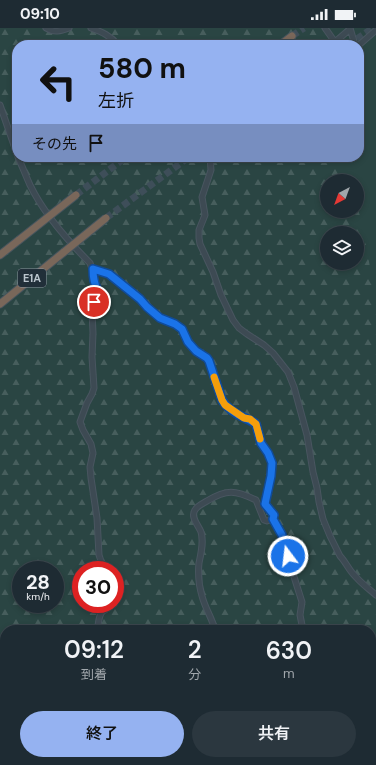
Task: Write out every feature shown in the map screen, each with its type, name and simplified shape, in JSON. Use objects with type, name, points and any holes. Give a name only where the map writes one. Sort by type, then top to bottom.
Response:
[{"type":"highway","points":[[287,40],[292,36]]},
{"type":"highway","points":[[0,255],[76,195]]},
{"type":"highway","name":"E1A","points":[[0,304],[106,218]]},
{"type":"street","points":[[46,28],[54,32],[69,28]]},
{"type":"street","points":[[91,28],[110,36],[114,40]]},
{"type":"street","points":[[325,28],[334,40]]},
{"type":"street","points":[[339,40],[350,29],[353,40]]},
{"type":"street","points":[[364,41],[376,30]]},
{"type":"street","points":[[0,105],[12,140]]},
{"type":"street","points":[[20,162],[30,186],[58,228],[90,263],[93,269],[94,283],[98,291],[92,312],[94,388],[80,422],[91,444],[93,453],[90,467],[90,478],[97,518],[99,556],[101,561]]},
{"type":"street","points":[[210,162],[211,170],[202,197],[204,215],[199,230],[200,244],[233,320],[243,331],[273,353],[288,372],[294,387],[307,435],[323,519],[340,556],[348,569],[376,595]]},
{"type":"street","points":[[93,269],[109,274],[140,299],[160,318],[175,324],[182,329],[188,342],[196,351],[209,361],[225,405],[256,424],[261,443],[268,453],[272,463],[271,476],[265,504],[274,515],[273,519],[282,535],[302,602],[300,614],[302,625]]},
{"type":"street","points":[[214,625],[202,596],[199,572],[202,544],[201,532],[195,520],[195,510],[201,504],[216,495],[224,492],[232,492],[242,494],[256,500],[264,520],[267,521],[273,519]]},
{"type":"street","points":[[98,625],[102,613]]},
{"type":"green space","points":[[0,28],[316,28],[324,40],[12,40],[12,162],[337,162],[348,174],[320,174],[320,218],[360,218],[362,226],[320,226],[320,270],[364,270],[364,237],[376,309],[376,625],[0,625]]},
{"type":"green space","points":[[292,28],[376,28],[376,340],[359,270],[364,270],[364,226],[357,226],[357,218],[364,218],[364,174],[336,174],[333,162],[364,162],[364,40],[297,40]]},
{"type":"tunnel","points":[[292,36],[304,28]]},
{"type":"tunnel","points":[[355,40],[373,28]]},
{"type":"tunnel","points":[[76,195],[119,162]]},
{"type":"tunnel","points":[[106,218],[182,162]]},
{"type":"slow traffic","points":[[214,377],[225,405],[256,424],[260,439]]},
{"type":"route","points":[[94,302],[98,291],[94,283],[93,269],[109,274],[118,280],[160,318],[175,324],[182,329],[188,342],[196,351],[207,358],[225,405],[256,424],[261,443],[268,453],[272,463],[271,476],[265,504],[274,515],[273,519],[282,535],[288,556]]}]
